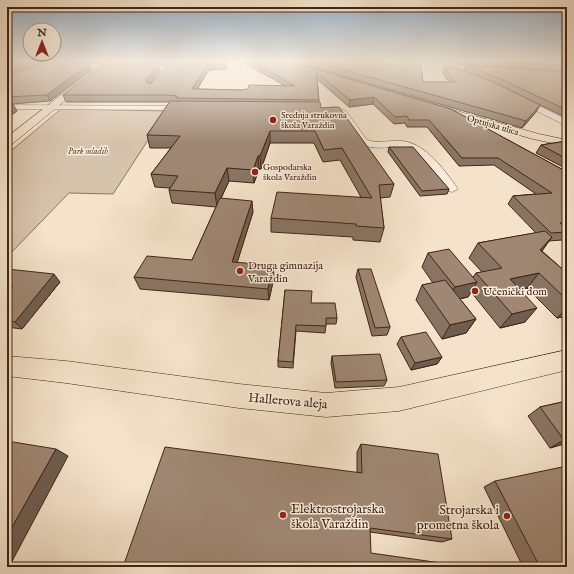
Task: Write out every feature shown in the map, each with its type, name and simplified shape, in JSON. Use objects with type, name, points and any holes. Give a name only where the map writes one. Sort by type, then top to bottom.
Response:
[{"type":"main road","points":[[7,144],[77,88]]},
{"type":"main road","name":"Optujska ulica","points":[[498,137],[463,120],[427,106],[531,136],[567,143]]},
{"type":"main road","points":[[529,148],[542,145],[567,143]]},
{"type":"main road","name":"Hallerova aleja","points":[[7,366],[66,372],[239,396],[326,405],[399,399],[567,360]]},
{"type":"street","points":[[512,96],[567,124]]},
{"type":"street","points":[[7,107],[195,108]]},
{"type":"street","points":[[315,109],[334,109],[343,113],[364,142],[368,144],[403,144],[412,146],[420,151],[452,189]]},
{"type":"green space","name":"Park mladih","points":[[61,109],[167,111],[113,194],[69,193],[7,257],[7,154]]},
{"type":"building","points":[[7,88],[57,88],[47,95],[7,97]]},
{"type":"building","points":[[72,88],[193,88],[192,89],[242,90],[248,88],[318,88],[319,100],[176,98],[177,96],[168,95],[63,95]]},
{"type":"building","points":[[335,88],[379,88],[451,109],[567,172],[567,223],[560,223],[567,230],[567,232],[551,233],[513,196],[552,193],[498,158],[462,158],[429,120],[409,120],[407,116],[395,117],[374,97],[350,100]]},
{"type":"building","points":[[408,88],[505,88],[540,105],[526,121]]},
{"type":"building","points":[[519,88],[567,88],[567,110]]},
{"type":"building","points":[[170,101],[320,102],[321,108],[339,107],[394,184],[379,185],[384,228],[356,226],[356,224],[271,218],[277,192],[372,198],[342,148],[324,150],[315,131],[270,131],[253,170],[227,168],[215,193],[169,190],[178,176],[151,174],[180,136],[147,135]]},
{"type":"building","points":[[7,103],[13,104],[7,108]]},
{"type":"building","points":[[567,141],[567,159],[541,145]]},
{"type":"building","points":[[389,147],[413,147],[449,189],[422,191]]},
{"type":"building","points":[[220,198],[252,201],[232,262],[273,265],[268,289],[134,277],[147,256],[192,260]]},
{"type":"building","points":[[545,231],[552,237],[540,250],[567,273],[567,300],[539,273],[510,279],[537,308],[512,314],[476,273],[502,268],[478,243]]},
{"type":"building","points":[[449,249],[477,282],[455,287],[428,253]]},
{"type":"building","points":[[7,269],[54,274],[15,322],[7,321],[7,292],[13,286],[7,285]]},
{"type":"building","points":[[358,269],[371,269],[390,327],[375,328]]},
{"type":"building","points":[[445,280],[476,319],[450,325],[422,285]]},
{"type":"building","points":[[285,290],[312,291],[311,303],[335,303],[337,318],[326,318],[326,326],[296,325],[293,362],[278,361]]},
{"type":"building","points":[[426,332],[442,357],[415,363],[401,337]]},
{"type":"building","points":[[380,354],[387,380],[336,382],[332,356]]},
{"type":"building","points":[[567,401],[567,439],[564,440],[540,407]]},
{"type":"building","points":[[7,441],[56,449],[7,536]]},
{"type":"building","name":"Elektrostrojarska škola Varaždin","points":[[361,444],[438,454],[452,539],[370,528],[371,553],[448,564],[449,567],[123,567],[165,447],[362,473]]},
{"type":"building","points":[[567,466],[567,567],[540,567],[495,481]]},
{"type":"place","name":"Srednja strukovna škola Varaždin","points":[[273,120]]},
{"type":"place","name":"Gospodarska škola Varaždin","points":[[255,172]]},
{"type":"place","name":"Druga gimnazija Varaždin","points":[[240,271]]},
{"type":"place","name":"Učenički dom","points":[[475,291]]},
{"type":"place","name":"Elektrostrojarska škola Varaždin","points":[[283,515]]},
{"type":"place","name":"Strojarska i prometna škola","points":[[507,516]]}]
